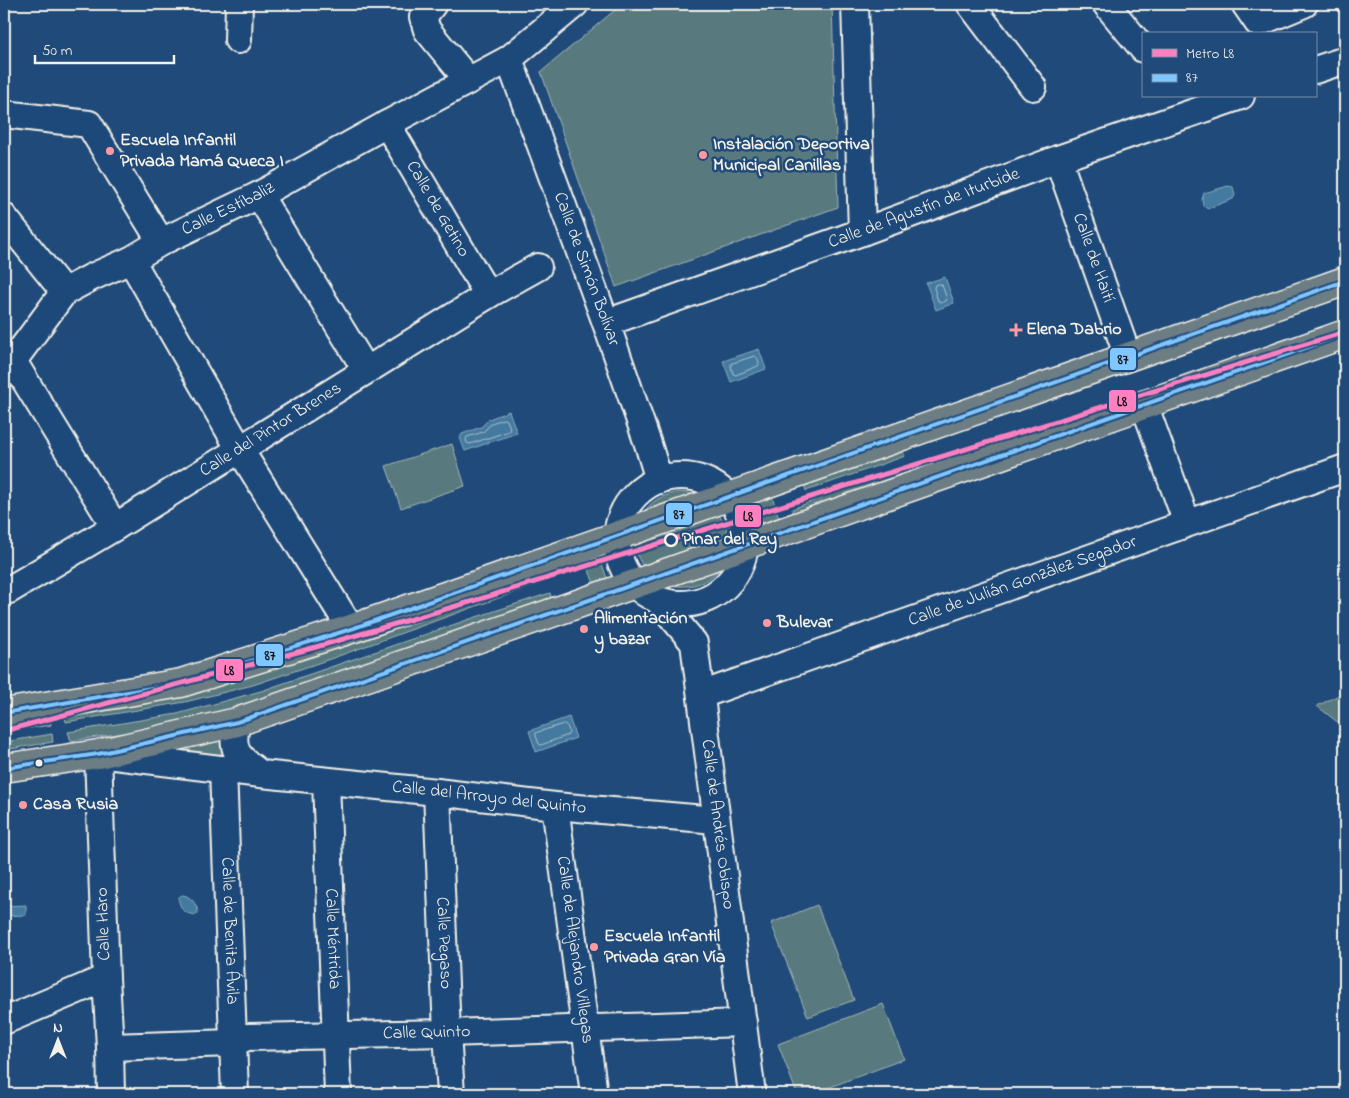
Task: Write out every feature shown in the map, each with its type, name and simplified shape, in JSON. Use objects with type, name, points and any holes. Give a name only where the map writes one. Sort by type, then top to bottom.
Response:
[{"type":"main road","points":[[4,713],[181,683],[351,629],[1345,281]]},
{"type":"main road","points":[[4,768],[98,754],[237,722],[1345,334]]},
{"type":"street","points":[[238,40],[239,4]]},
{"type":"street","points":[[433,4],[423,17],[427,30],[468,80]]},
{"type":"street","name":"Calle Estíbaliz","points":[[8,367],[64,292],[131,260],[161,242],[259,196],[387,124],[509,59],[575,4]]},
{"type":"street","points":[[854,4],[862,232]]},
{"type":"street","points":[[970,4],[1033,87]]},
{"type":"street","points":[[1106,4],[1142,48]]},
{"type":"street","points":[[1251,14],[1304,4]]},
{"type":"street","name":"Calle de Simón Bolívar","points":[[509,59],[606,323],[659,480]]},
{"type":"street","points":[[1316,70],[1345,60]]},
{"type":"street","name":"Calle de Agustín de Iturbide","points":[[606,323],[862,232],[1058,159],[1235,98]]},
{"type":"street","points":[[4,114],[89,124],[161,242]]},
{"type":"street","name":"Calle de Getino","points":[[387,124],[488,295]]},
{"type":"street","name":"Calle de Haití","points":[[1058,159],[1128,357]]},
{"type":"street","points":[[259,196],[366,370]]},
{"type":"street","points":[[4,217],[64,292]]},
{"type":"street","points":[[131,260],[239,448],[351,629]]},
{"type":"street","name":"Calle del Pintor Brenes","points":[[4,591],[9,590],[114,526],[488,295],[538,267]]},
{"type":"street","points":[[8,367],[114,526]]},
{"type":"street","points":[[1144,404],[1186,524]]},
{"type":"street","name":"Calle de Julián González Segador","points":[[701,695],[1345,468]]},
{"type":"street","points":[[678,475],[696,477],[711,483],[728,497],[736,508],[742,528],[744,545],[738,566],[726,585],[716,594],[700,602],[682,605],[658,600],[645,594],[633,584],[625,571],[620,554],[618,535],[620,519],[633,497],[659,480],[678,475]]},
{"type":"street","points":[[658,600],[694,643],[716,594]]},
{"type":"street","name":"Calle de Andrés Obispo","points":[[694,643],[752,1094]]},
{"type":"street","name":"Calle del Arroyo del Quinto","points":[[237,722],[234,733],[234,747],[241,759],[261,774]]},
{"type":"street","name":"Calle del Arroyo del Quinto","points":[[98,754],[326,782],[437,792],[555,806],[716,820]]},
{"type":"street","name":"Calle Haro","points":[[98,754],[111,1094]]},
{"type":"street","name":"Calle de Benita Ávila","points":[[223,769],[235,1094]]},
{"type":"street","name":"Calle Méntrida","points":[[326,782],[338,1094]]},
{"type":"street","name":"Calle Pegaso","points":[[437,792],[451,1094]]},
{"type":"street","name":"Calle de Alejandro Villegas","points":[[555,806],[594,1094]]},
{"type":"street","points":[[4,1021],[106,978]]},
{"type":"street","name":"Calle Quinto","points":[[110,1047],[233,1042],[247,1037],[447,1033],[743,1023]]},
{"type":"green space","name":"Instalación Deportiva Municipal Canillas","points":[[622,4],[832,4],[838,207],[616,287],[541,72]]},
{"type":"green space","points":[[452,444],[465,486],[401,508],[386,466]]},
{"type":"green space","points":[[901,446],[905,456],[806,491],[803,481]]},
{"type":"green space","points":[[905,465],[908,476],[794,516],[792,509]]},
{"type":"green space","points":[[679,492],[698,496],[641,516],[657,499]]},
{"type":"green space","points":[[771,493],[780,521],[764,527],[755,499]]},
{"type":"green space","points":[[717,512],[726,526],[728,539],[644,568],[637,555],[635,540]]},
{"type":"green space","points":[[598,553],[608,581],[595,586],[586,557]]},
{"type":"green space","points":[[725,561],[712,576],[697,584],[671,586],[661,584]]},
{"type":"green space","points":[[570,562],[573,573],[253,685],[185,702],[66,722],[64,714]]},
{"type":"green space","points":[[550,593],[552,601],[241,709],[163,727],[71,741],[68,732],[177,714],[261,691]]},
{"type":"green space","points":[[1345,692],[1345,728],[1317,706]]},
{"type":"green space","points":[[50,716],[51,725],[4,732],[4,723]]},
{"type":"green space","points":[[52,734],[53,742],[4,750],[4,742]]},
{"type":"green space","points":[[226,740],[222,753],[217,755],[203,756],[183,749]]},
{"type":"green space","points":[[817,905],[854,1000],[808,1017],[771,923]]},
{"type":"green space","points":[[883,1004],[904,1059],[812,1094],[797,1094],[778,1044]]},
{"type":"water","points":[[1228,186],[1233,187],[1235,195],[1233,199],[1209,208],[1203,206],[1202,199],[1204,193]]},
{"type":"water","points":[[945,277],[954,303],[936,310],[926,283]]},
{"type":"water","points":[[759,349],[766,369],[731,382],[723,361]]},
{"type":"water","points":[[509,411],[517,433],[465,451],[460,438],[462,434],[481,427],[489,419]]},
{"type":"water","points":[[569,717],[576,738],[536,752],[529,731]]},
{"type":"water","points":[[182,895],[193,901],[198,913],[195,915],[183,910],[178,898]]},
{"type":"water","points":[[26,905],[26,915],[4,916],[4,906]]},
{"type":"metro line","name":"L8","points":[[4,731],[316,647],[470,602],[1345,332]]},
{"type":"transit line","name":"87","points":[[4,713],[181,683],[351,629],[1345,281]]},
{"type":"transit line","name":"87","points":[[4,768],[98,754],[237,722],[1345,334]]},
{"type":"place","name":"Escuela Infantil Privada Mamá Queca I","points":[[110,151]]},
{"type":"place","name":"Instalación Deportiva Municipal Canillas","points":[[703,155]]},
{"type":"place","name":"Elena Dabrio","points":[[1016,330]]},
{"type":"place","name":"Pinar del Rey","points":[[671,540]]},
{"type":"place","name":"Bulevar","points":[[767,623]]},
{"type":"place","name":"Alimentación y bazar","points":[[584,629]]},
{"type":"place","name":"Casa Rusia","points":[[23,805]]},
{"type":"place","name":"Escuela Infantil Privada Gran Vía","points":[[594,947]]}]
